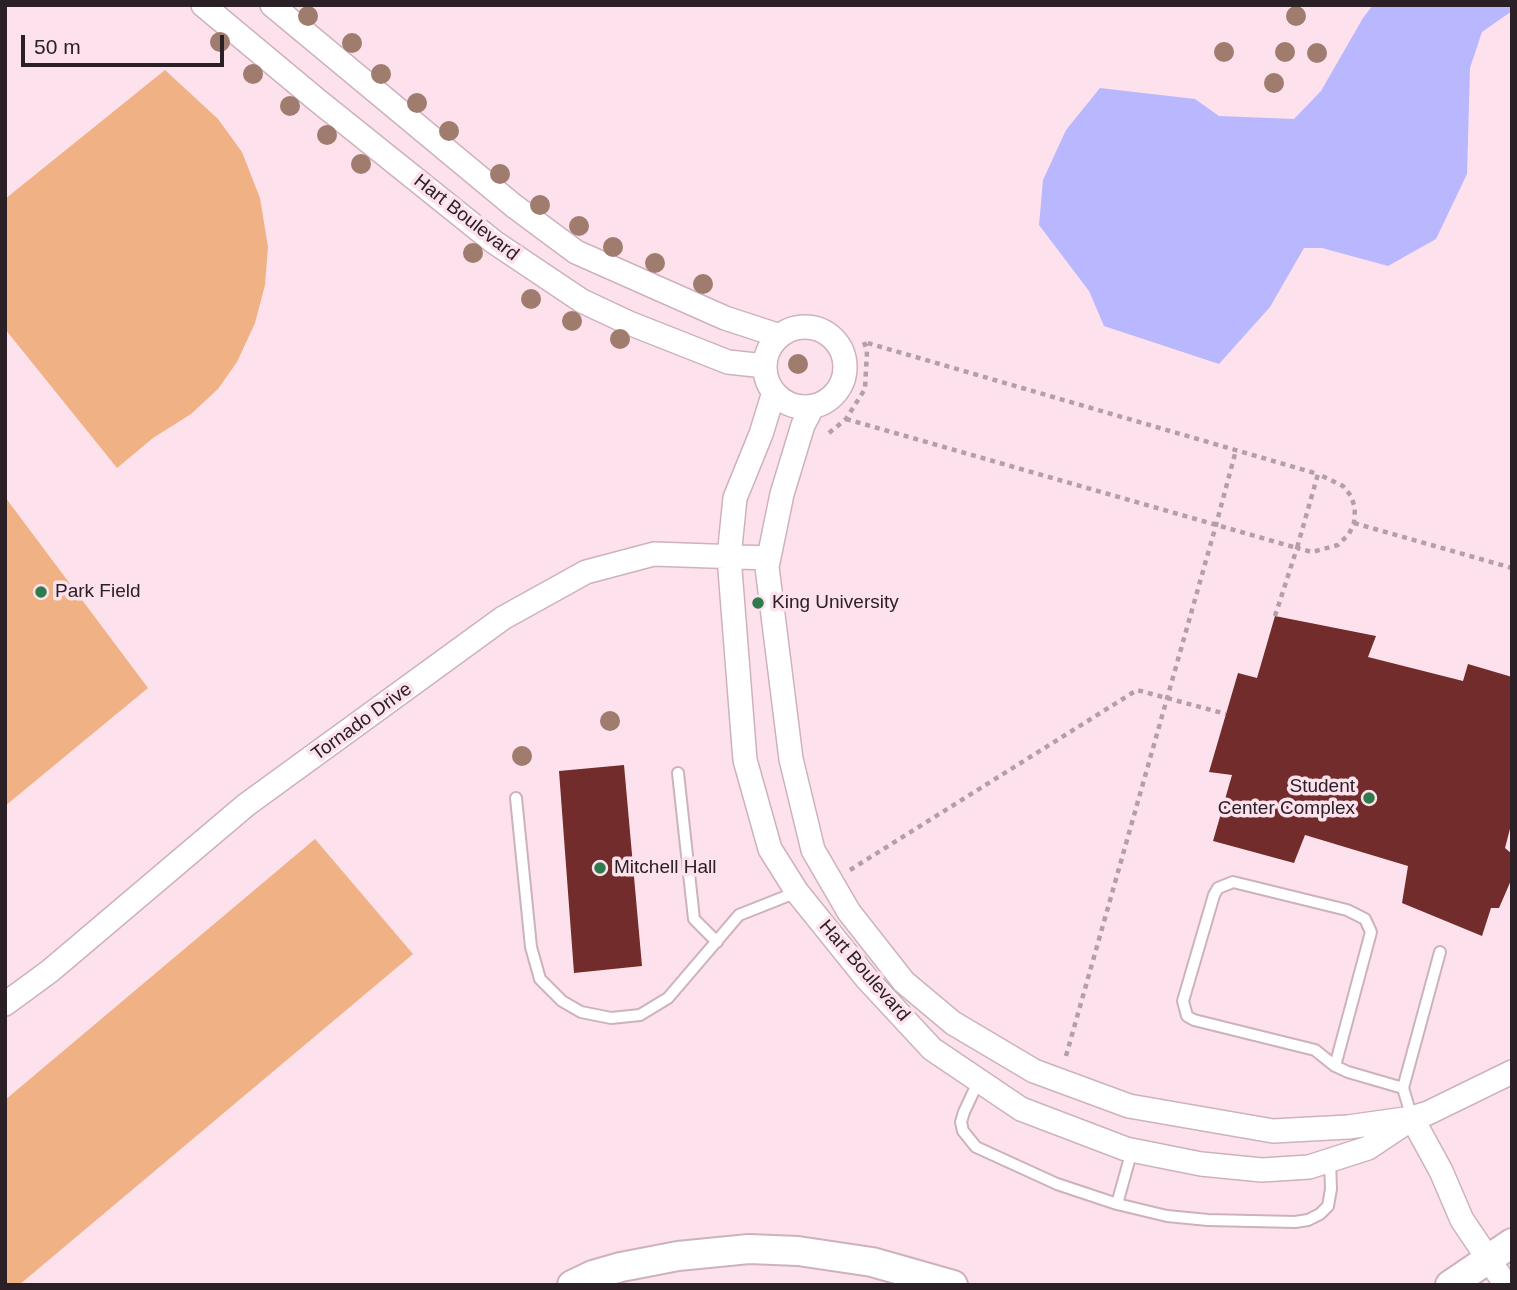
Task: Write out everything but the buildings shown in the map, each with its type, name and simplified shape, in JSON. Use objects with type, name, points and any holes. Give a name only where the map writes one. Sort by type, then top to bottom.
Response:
[{"type":"street","name":"Hart Boulevard","points":[[203,5],[494,242],[582,301],[727,362],[765,366]]},
{"type":"street","name":"Hart Boulevard","points":[[272,5],[514,206],[576,252],[725,318],[780,336]]},
{"type":"street","points":[[804,327],[829,335],[838,344],[844,356],[845,369],[843,382],[836,393],[813,406],[792,404],[774,392],[767,380],[765,366],[772,345],[780,336],[804,327]]},
{"type":"street","name":"Hart Boulevard","points":[[774,392],[761,434],[735,498],[729,557],[746,760],[770,849],[797,891],[867,979],[932,1049],[1021,1109],[1132,1150],[1201,1164],[1262,1170],[1309,1167],[1368,1148],[1412,1118]]},
{"type":"street","name":"Hart Boulevard","points":[[813,406],[803,425],[782,494],[767,567],[791,759],[813,850],[849,912],[904,982],[953,1023],[1034,1071],[1129,1106],[1273,1131],[1348,1127],[1412,1118],[1428,1113],[1512,1072]]},
{"type":"street","name":"Tornado Drive","points":[[5,1004],[50,971],[246,805],[503,618],[586,572],[654,554],[768,558]]},
{"type":"street","points":[[1412,1118],[1441,1171],[1462,1220],[1506,1285]]},
{"type":"street","points":[[1450,1285],[1512,1243]]},
{"type":"street","points":[[572,1285],[593,1275],[621,1267],[678,1256],[749,1248],[798,1251],[872,1262],[953,1285]]},
{"type":"lane","points":[[678,773],[694,919],[717,942]]},
{"type":"lane","points":[[516,798],[531,947],[540,979],[562,1001],[581,1012],[611,1018],[640,1015],[668,998],[739,915],[797,891]]},
{"type":"lane","points":[[1335,1066],[1371,932],[1369,926],[1357,913],[1233,882],[1218,888],[1183,1001],[1187,1016],[1315,1050],[1335,1066],[1403,1088]]},
{"type":"lane","points":[[1412,1118],[1403,1088],[1440,952]]},
{"type":"lane","points":[[979,1080],[961,1122],[963,1131],[976,1147],[1057,1184],[1117,1204],[1167,1216],[1208,1220],[1308,1220],[1328,1206],[1331,1189],[1330,1160]]},
{"type":"lane","points":[[1117,1204],[1132,1150]]},
{"type":"path","points":[[793,461],[846,419],[865,389],[867,351],[864,342],[1318,474],[1343,485],[1355,508],[1354,523],[1349,534],[1338,545],[1312,552],[846,419]]},
{"type":"path","points":[[1059,1080],[1236,450]]},
{"type":"path","points":[[1275,616],[1318,474]]},
{"type":"path","points":[[1354,523],[1512,568]]},
{"type":"path","points":[[832,882],[1137,690],[1226,714]]},
{"type":"shaded area","points":[[165,70],[218,119],[242,152],[260,198],[268,247],[265,285],[255,323],[237,362],[218,389],[191,414],[153,438],[117,468],[5,329],[5,199]]},
{"type":"shaded area","name":"Park Field","points":[[5,497],[148,688],[5,806]]},
{"type":"shaded area","points":[[315,839],[413,954],[19,1285],[5,1285],[5,1100]]},
{"type":"water","points":[[1373,5],[1512,5],[1512,11],[1482,32],[1470,68],[1467,174],[1436,239],[1388,266],[1322,248],[1304,248],[1270,307],[1219,364],[1104,326],[1089,291],[1039,225],[1043,180],[1066,130],[1100,88],[1195,99],[1219,116],[1294,119],[1321,91]]},
{"type":"place","name":"Park Field","points":[[41,592]]},
{"type":"place","name":"King University","points":[[758,603]]},
{"type":"place","name":"Student Center Complex","points":[[1369,798]]},
{"type":"place","name":"Mitchell Hall","points":[[600,868]]}]
